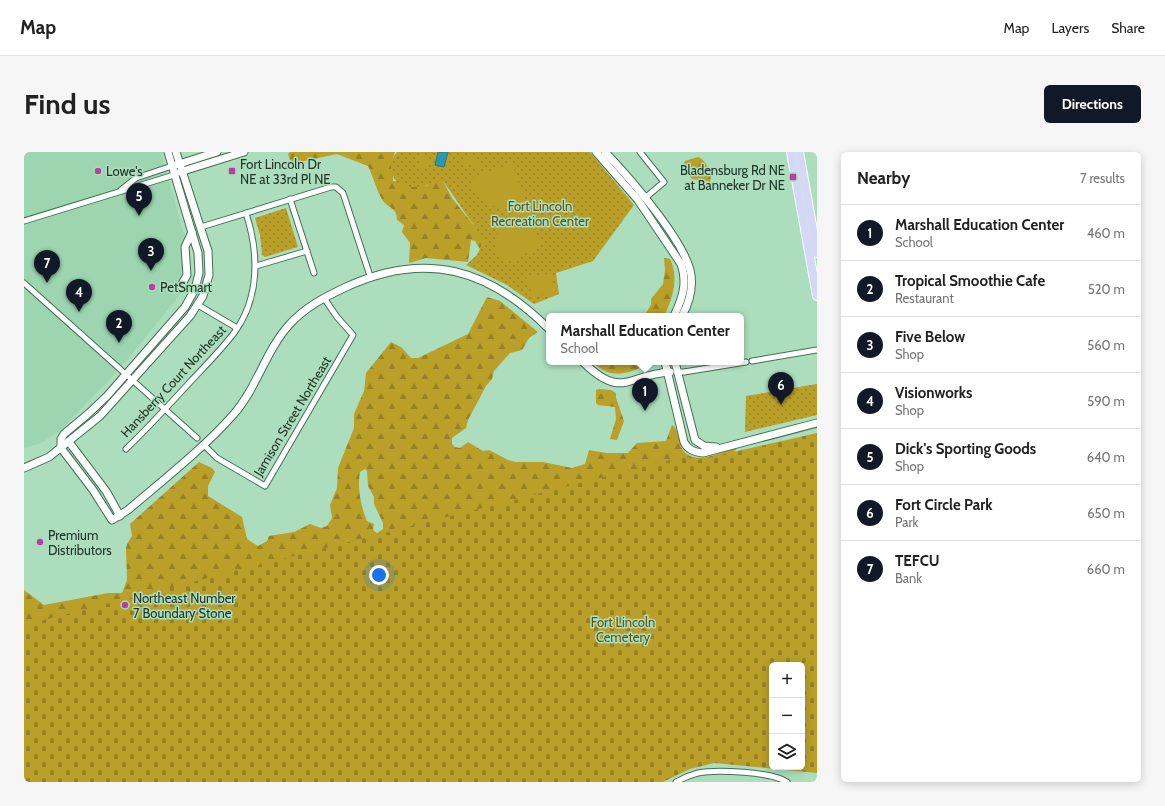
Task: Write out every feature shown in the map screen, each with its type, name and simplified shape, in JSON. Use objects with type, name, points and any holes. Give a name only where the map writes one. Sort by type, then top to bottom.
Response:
[{"type":"main road","points":[[791,152],[817,296]]},
{"type":"main road","points":[[799,152],[817,253]]},
{"type":"street","points":[[168,152],[192,232],[199,264],[198,278],[193,293],[185,307],[92,411],[64,434],[61,440],[61,448],[97,495],[112,520],[120,516],[221,427],[240,406],[253,387],[273,345],[288,326],[304,311],[324,298],[370,276],[391,271],[418,268],[442,270],[462,274],[484,281],[507,293],[546,326]]},
{"type":"street","points":[[24,468],[44,460],[69,442],[100,416],[198,305],[206,286],[210,265],[208,251],[176,152]]},
{"type":"street","points":[[121,190],[136,178],[217,152]]},
{"type":"street","points":[[24,221],[244,152]]},
{"type":"street","points":[[596,152],[638,200],[681,264],[684,286],[681,301],[675,313]]},
{"type":"street","points":[[606,152],[645,198],[678,246],[689,265],[691,288],[689,303],[684,313]]},
{"type":"street","points":[[640,152],[664,182],[645,198]]},
{"type":"street","points":[[201,228],[290,199],[331,187],[336,187],[341,190],[370,276]]},
{"type":"street","points":[[290,199],[314,272]]},
{"type":"street","name":"Hansberry Court Northeast","points":[[126,449],[165,410],[237,328],[250,301],[256,266],[254,242],[246,213]]},
{"type":"street","points":[[181,286],[187,275],[185,247],[192,232]]},
{"type":"street","points":[[256,266],[307,251]]},
{"type":"street","points":[[24,284],[196,438]]},
{"type":"street","name":"Jamison Street Northeast","points":[[203,444],[217,458],[264,486],[353,335],[337,317],[324,298]]},
{"type":"street","points":[[198,305],[237,328]]},
{"type":"street","points":[[752,361],[817,350]]},
{"type":"street","points":[[586,365],[600,378],[614,383],[625,382],[667,372],[684,372],[727,365]]},
{"type":"street","points":[[665,365],[686,446],[695,452],[703,453],[717,448],[817,423]]},
{"type":"street","points":[[676,365],[695,440],[704,446],[717,448]]},
{"type":"street","points":[[69,442],[106,491],[120,516]]},
{"type":"street","points":[[676,782],[698,773],[717,771],[772,776],[786,782]]},
{"type":"shaded area","points":[[24,152],[161,152],[191,260],[186,287],[124,364],[60,431],[41,443],[24,448]]},
{"type":"green space","points":[[290,152],[395,152],[393,158],[393,181],[423,183],[426,186],[432,182],[443,181],[452,198],[483,237],[484,240],[480,249],[475,241],[471,240],[468,262],[426,258],[409,263],[410,243],[402,232],[404,225],[397,220],[396,213],[383,201],[368,166],[337,154],[295,163],[290,160],[288,154]]},
{"type":"green space","name":"Fort Lincoln Recreation Center","points":[[397,152],[590,152],[634,205],[593,261],[556,273],[559,294],[534,304],[507,285],[466,265],[477,255],[484,240],[443,181],[413,187],[400,184],[395,179],[391,169],[391,164]]},
{"type":"green space","points":[[427,155],[427,168],[420,169],[418,157]]},
{"type":"green space","points":[[465,156],[480,160],[479,167],[463,163]]},
{"type":"green space","points":[[698,157],[704,161],[710,171],[710,182],[692,179],[683,164],[685,161]]},
{"type":"green space","points":[[509,164],[513,167],[526,204],[520,208],[527,208],[540,244],[538,248],[507,262],[497,254],[496,240],[503,223],[518,209],[502,209],[488,203],[473,187],[470,179]]},
{"type":"green space","points":[[286,208],[298,247],[265,257],[262,255],[260,235],[255,218]]},
{"type":"green space","points":[[664,258],[670,259],[674,273],[674,288],[665,313],[646,313],[651,305],[651,299],[663,284],[665,270]]},
{"type":"green space","points":[[550,273],[557,294],[545,297],[544,294],[533,298],[526,278]]},
{"type":"green space","points":[[487,297],[500,301],[538,332],[529,338],[522,350],[510,353],[494,371],[492,379],[486,386],[468,420],[466,428],[452,438],[452,444],[455,447],[460,448],[468,442],[483,451],[489,450],[508,460],[516,462],[543,462],[572,468],[585,464],[589,450],[607,453],[628,453],[637,443],[666,441],[672,425],[677,431],[683,449],[690,456],[695,458],[707,457],[736,448],[736,450],[730,455],[24,626],[24,590],[44,605],[108,593],[122,593],[127,580],[126,549],[132,536],[130,524],[199,462],[212,468],[215,472],[208,486],[208,496],[242,517],[247,539],[258,546],[267,541],[269,536],[294,532],[310,524],[321,528],[327,526],[332,518],[330,505],[337,488],[338,468],[354,428],[354,414],[364,391],[366,373],[391,342],[401,347],[411,358],[418,358],[468,334]],"holes":[[[365,469],[367,471],[368,486],[374,497],[374,504],[383,523],[383,529],[377,533],[373,530],[374,524],[367,521],[360,497],[360,472]]]},
{"type":"green space","points":[[597,365],[646,365],[620,374],[606,372]]},
{"type":"green space","points":[[817,384],[817,415],[745,432],[746,396]]},
{"type":"green space","points":[[596,390],[611,390],[616,393],[616,398],[624,421],[617,440],[610,439],[616,419],[615,407],[598,405],[596,403]]},
{"type":"green space","name":"Fort Lincoln Cemetery","points":[[817,433],[817,773],[786,770],[805,770],[805,662],[769,662],[769,768],[714,763],[690,769],[663,782],[24,782],[24,625],[686,456],[695,460]]},
{"type":"water","points":[[438,152],[448,152],[444,167],[435,165]]},
{"type":"place","name":"Lowe's","points":[[98,171]]},
{"type":"place","name":"Fort Lincoln Dr NE at 33rd Pl NE","points":[[232,171]]},
{"type":"place","name":"Bladensburg Rd NE at Banneker Dr NE","points":[[793,177]]},
{"type":"place","name":"Dick's Sporting Goods","points":[[139,216]]},
{"type":"place","name":"Five Below","points":[[151,271]]},
{"type":"place","name":"TEFCU","points":[[47,283]]},
{"type":"place","name":"PetSmart","points":[[152,287]]},
{"type":"place","name":"Visionworks","points":[[79,312]]},
{"type":"place","name":"Tropical Smoothie Cafe","points":[[119,343]]},
{"type":"place","name":"Fort Circle Park","points":[[781,405]]},
{"type":"place","name":"Marshall Education Center","points":[[645,411]]},
{"type":"place","name":"Premium Distributors","points":[[40,542]]},
{"type":"place","name":"Northeast Number 7 Boundary Stone","points":[[125,605]]}]
